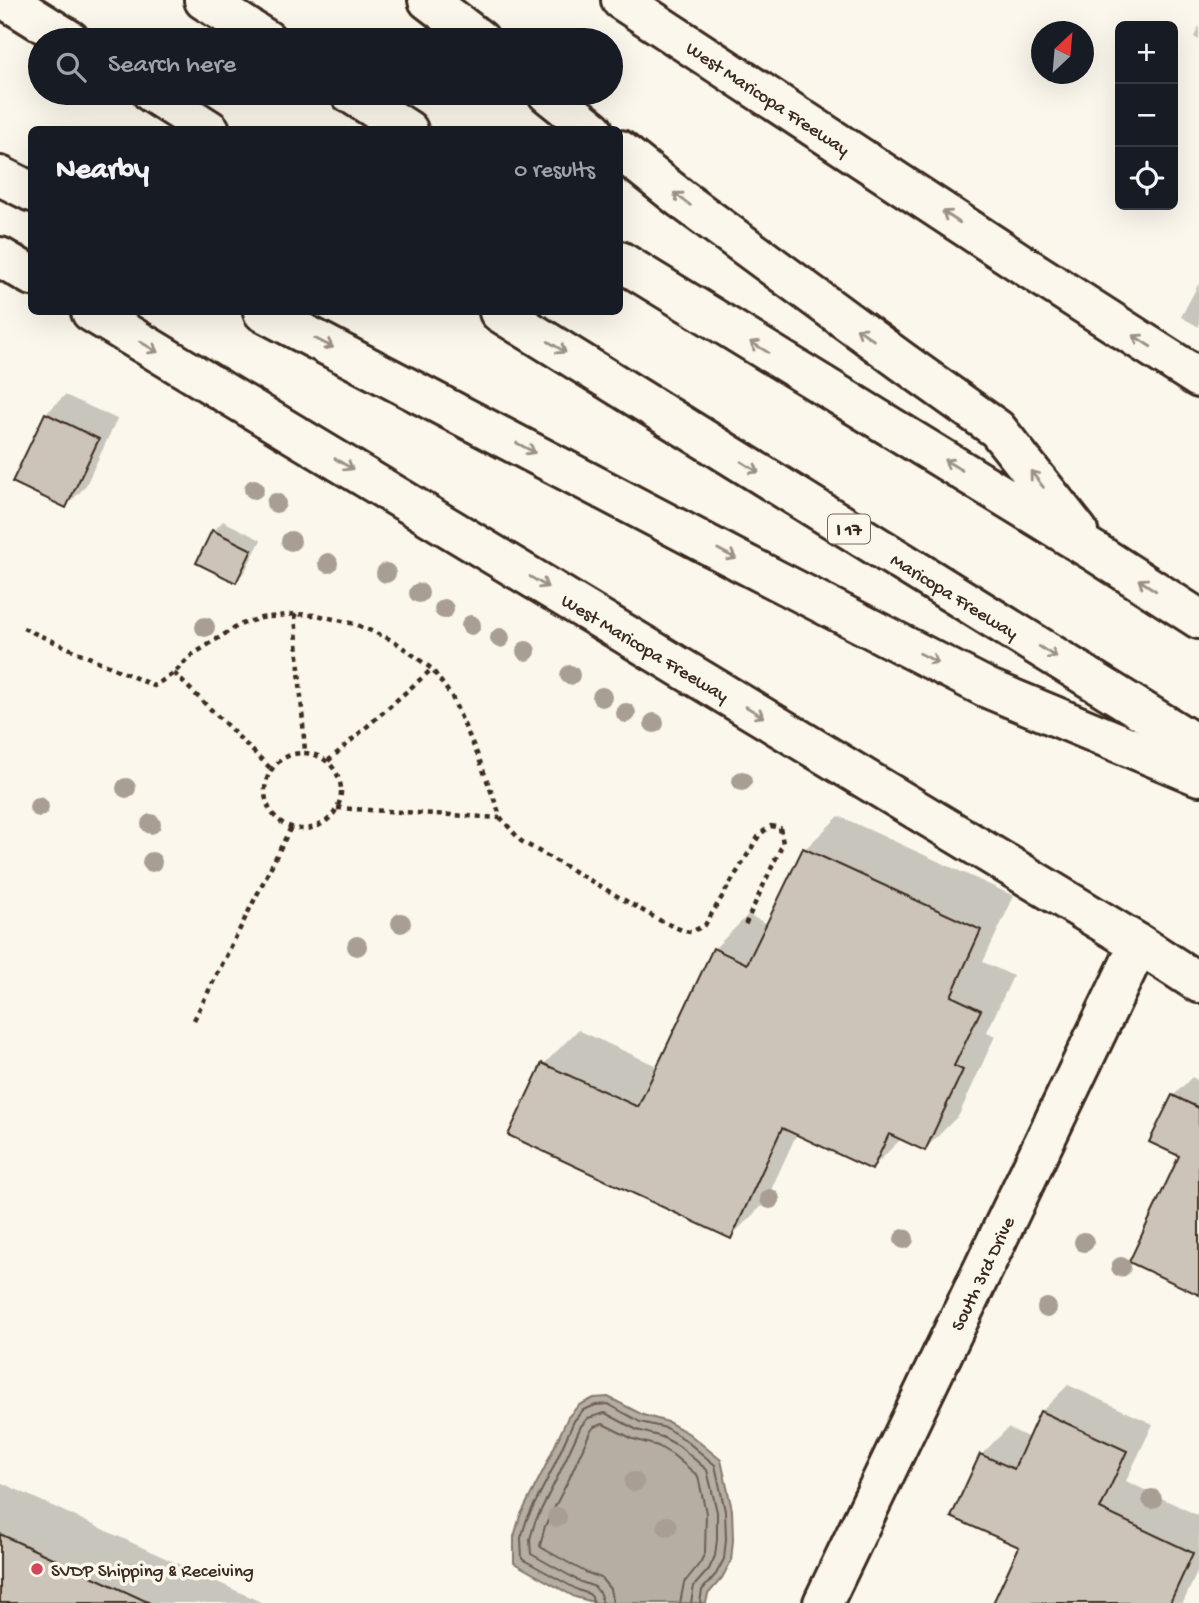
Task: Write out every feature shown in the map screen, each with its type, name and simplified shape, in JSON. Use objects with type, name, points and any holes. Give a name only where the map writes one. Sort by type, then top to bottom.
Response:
[{"type":"main road","points":[[6,0],[50,28]]},
{"type":"main road","points":[[204,0],[248,28]]},
{"type":"main road","points":[[428,0],[464,28]]},
{"type":"main road","name":"West Maricopa Freeway","points":[[621,0],[1199,378]]},
{"type":"main road","points":[[171,105],[205,126]]},
{"type":"main road","points":[[369,105],[402,126]]},
{"type":"main road","points":[[562,105],[588,126]]},
{"type":"main road","points":[[623,152],[680,198],[997,429],[1095,552]]},
{"type":"main road","points":[[0,176],[28,190]]},
{"type":"main road","points":[[623,263],[1095,552],[1199,619]]},
{"type":"main road","name":"West Maricopa Freeway","points":[[96,315],[1139,944],[1199,983]]},
{"type":"main road","points":[[269,315],[987,688],[1199,776]]},
{"type":"main road","name":"Maricopa Freeway","points":[[504,315],[1199,746]]},
{"type":"main road","name":"South 3rd Drive","points":[[824,1603],[1139,944]]},
{"type":"path","points":[[295,614],[305,752]]},
{"type":"path","points":[[23,628],[154,686],[174,673],[192,655],[239,625],[261,618],[295,614],[317,615],[355,624],[394,641],[432,669],[452,697],[501,818],[520,841],[661,921],[691,932],[705,925],[760,834],[771,826],[780,828],[783,844],[744,925]]},
{"type":"path","points":[[328,761],[432,669]]},
{"type":"path","points":[[174,673],[271,769]]},
{"type":"path","points":[[305,752],[328,761],[340,782],[341,794],[331,817],[308,829],[283,823],[273,815],[264,790],[271,769],[281,759],[305,752]]},
{"type":"path","points":[[337,808],[501,818]]},
{"type":"path","points":[[194,1020],[291,826]]},
{"type":"water","points":[[608,1397],[688,1433],[721,1460],[732,1510],[731,1561],[722,1578],[708,1594],[706,1603],[597,1603],[575,1597],[514,1563],[514,1537],[520,1516],[568,1417],[579,1405],[594,1398]]},
{"type":"building","points":[[45,413],[99,439],[66,508],[12,482]]},
{"type":"building","points":[[212,530],[252,550],[236,583],[196,563]]},
{"type":"building","points":[[803,848],[981,930],[951,996],[981,1010],[954,1066],[963,1070],[925,1151],[889,1134],[872,1170],[782,1128],[731,1239],[508,1135],[542,1063],[638,1107],[713,948],[747,964]]},
{"type":"building","points":[[1172,1095],[1199,1108],[1199,1295],[1129,1262],[1179,1156],[1149,1142]]},
{"type":"building","points":[[1040,1411],[1127,1451],[1100,1509],[1193,1553],[1170,1603],[993,1603],[1019,1547],[951,1517],[980,1454],[1014,1469]]},
{"type":"building","name":"SVDP Shipping & Receiving","points":[[0,1534],[150,1603],[0,1603]]},
{"type":"place","name":"SVDP Shipping & Receiving","points":[[37,1569]]}]
